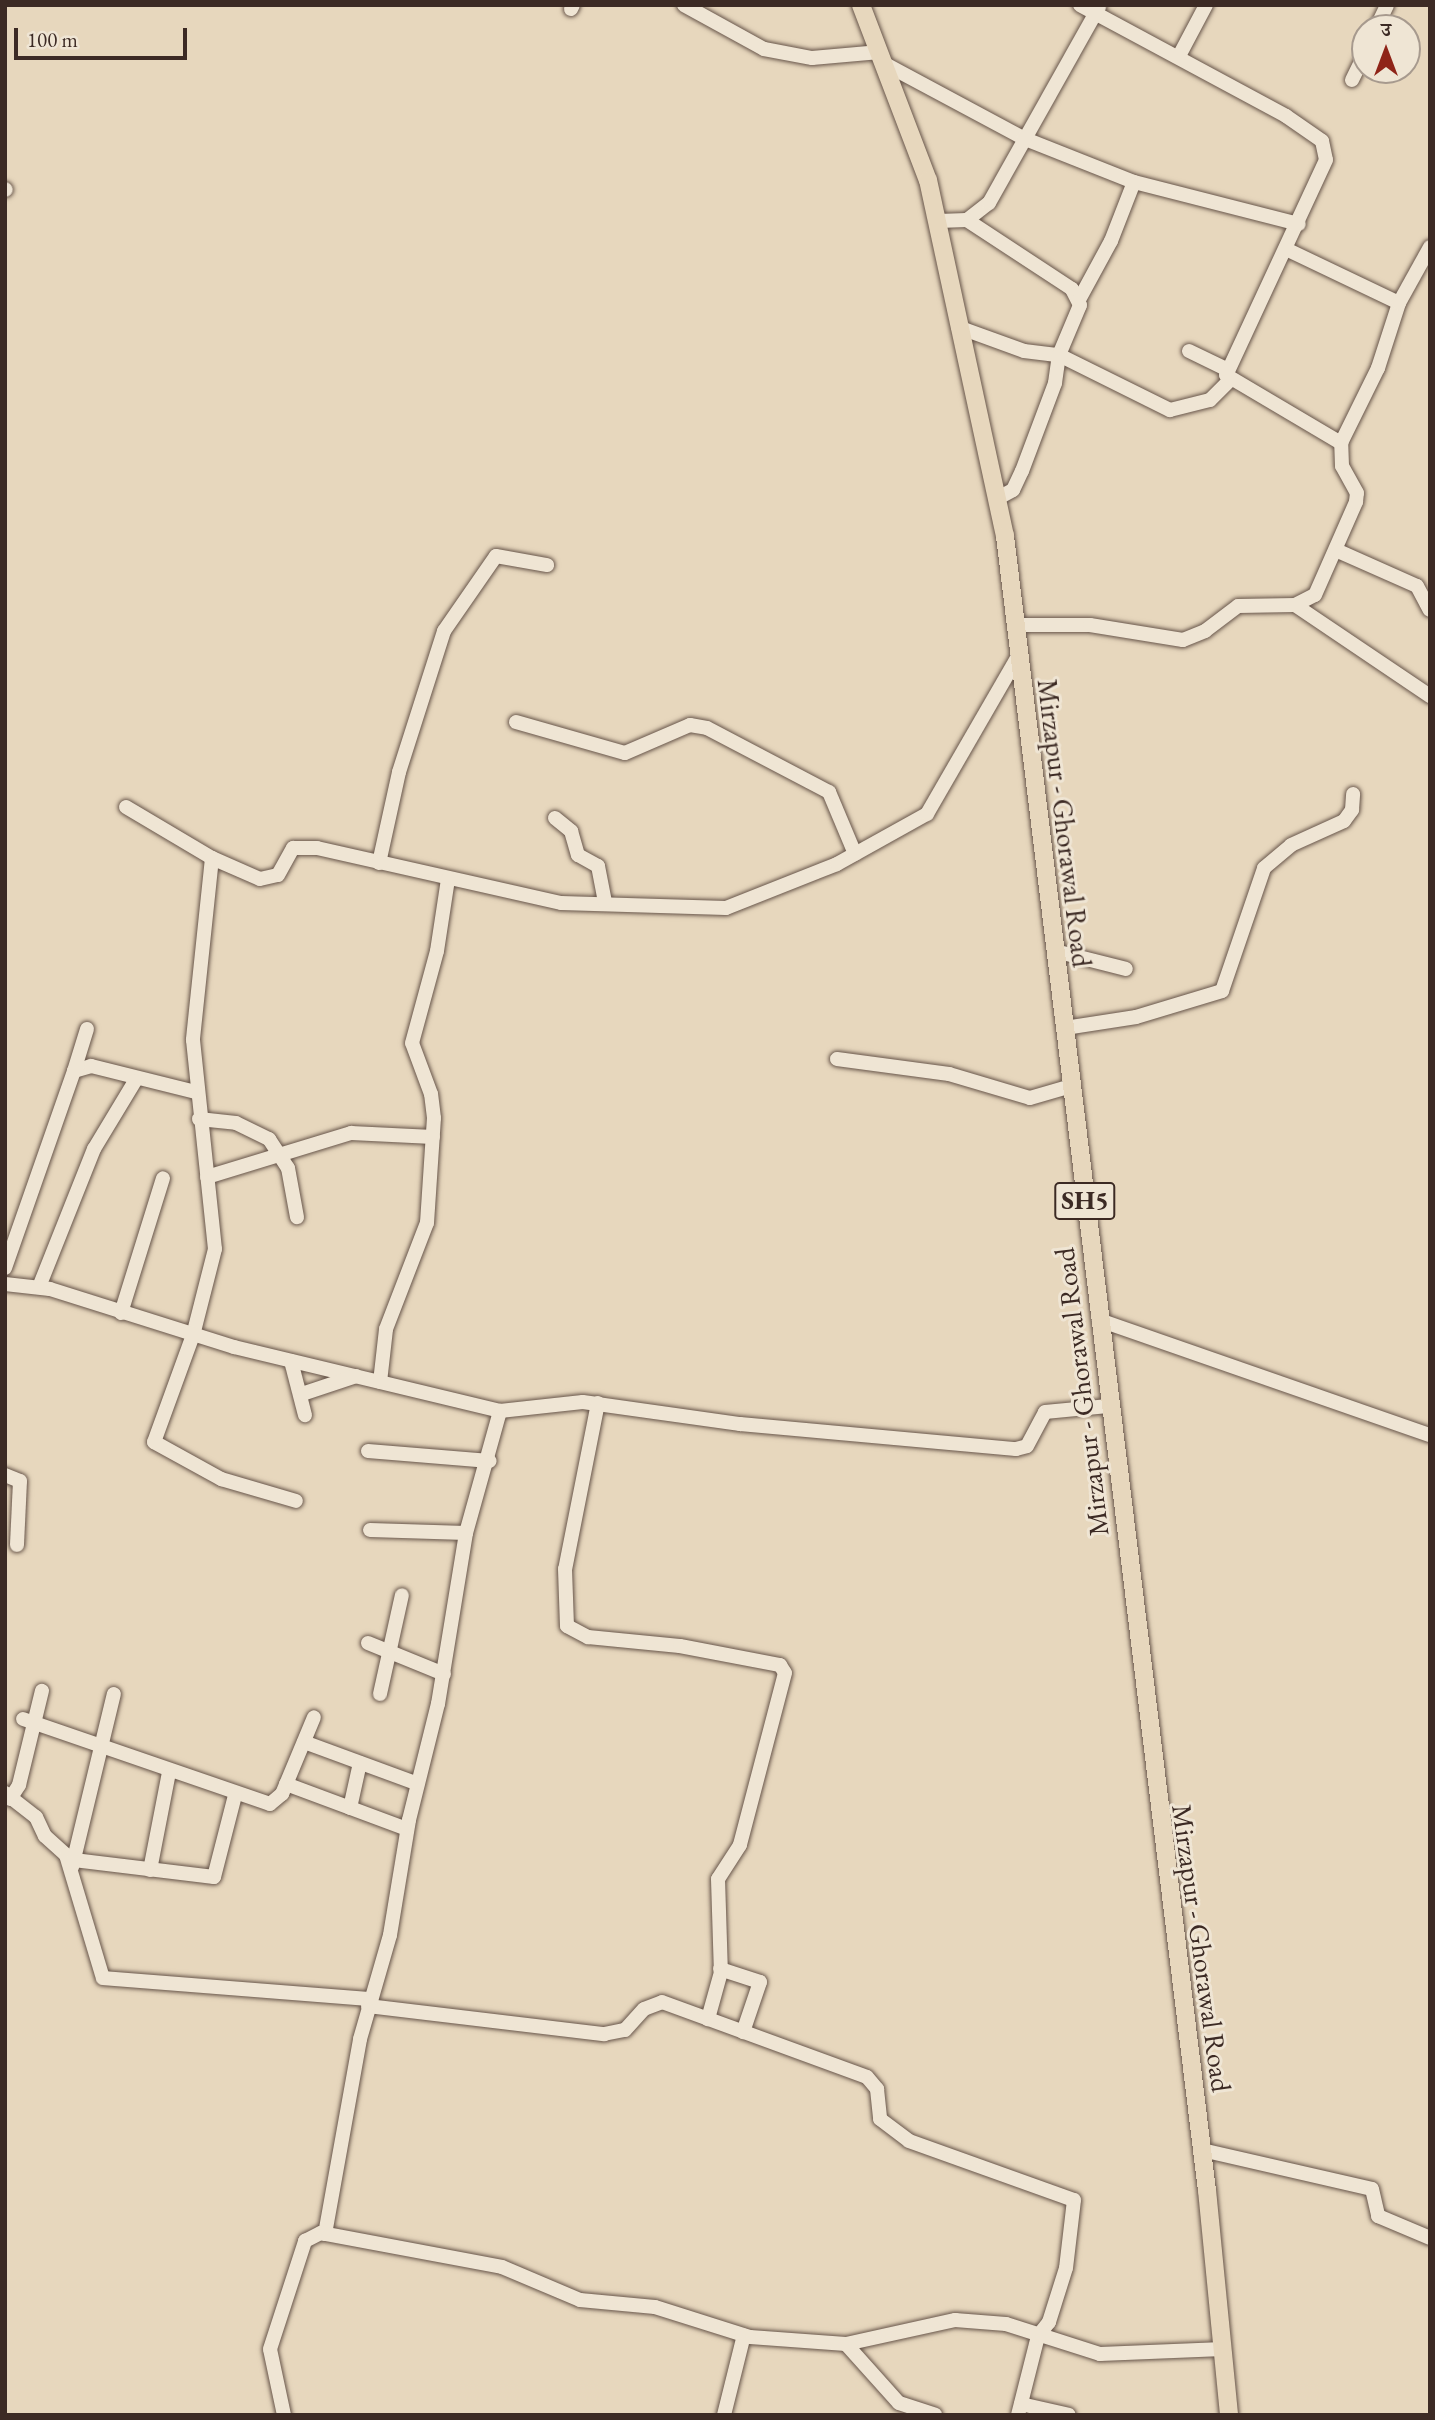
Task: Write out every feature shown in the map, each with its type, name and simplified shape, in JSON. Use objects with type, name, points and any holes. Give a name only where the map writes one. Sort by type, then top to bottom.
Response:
[{"type":"main road","name":"Mirzapur - Ghorawal Road","points":[[861,5],[918,146],[938,221],[958,327],[998,498],[1065,1028],[1108,1406],[1202,2150],[1229,2415]]},
{"type":"street","points":[[684,5],[764,49],[812,58],[882,58],[1023,138],[1134,182],[1299,224]]},
{"type":"street","points":[[958,327],[1024,351],[1059,355],[1170,410],[1210,400],[1228,375],[1288,250],[1326,160],[1322,141],[1097,9],[1080,5]]},
{"type":"street","points":[[1179,56],[1206,5]]},
{"type":"street","points":[[938,221],[967,220],[989,203],[1097,9]]},
{"type":"street","points":[[998,498],[1017,482],[1055,383],[1059,355],[1080,298],[1111,242],[1134,182]]},
{"type":"street","points":[[967,220],[1080,298]]},
{"type":"street","points":[[1015,625],[1090,625],[1183,640],[1205,631],[1238,606],[1295,605],[1315,595],[1338,551],[1357,493],[1342,466],[1341,443],[1378,368],[1399,303],[1430,247]]},
{"type":"street","points":[[1288,250],[1399,303]]},
{"type":"street","points":[[1189,351],[1341,443]]},
{"type":"street","points":[[1338,551],[1422,593],[1430,610]]},
{"type":"street","points":[[379,863],[403,760],[444,631],[496,556],[547,565]]},
{"type":"street","points":[[1422,593],[1430,579]]},
{"type":"street","points":[[1295,605],[1430,696]]},
{"type":"street","points":[[126,807],[212,858],[270,879],[293,848],[317,848],[561,903],[605,902],[726,908],[752,902],[855,854],[927,814],[1017,658]]},
{"type":"street","points":[[516,722],[625,753],[690,725],[707,728],[829,792],[855,854]]},
{"type":"street","points":[[1065,1028],[1136,1017],[1222,991],[1264,868],[1291,845],[1344,821],[1352,810],[1353,794]]},
{"type":"street","points":[[555,818],[571,831],[578,855],[598,866],[605,902]]},
{"type":"street","points":[[212,858],[195,997],[195,1092],[215,1249],[193,1335],[155,1430],[156,1446],[221,1479],[296,1501]]},
{"type":"street","points":[[380,1382],[386,1329],[427,1223],[433,1137],[431,1094],[412,1043],[437,951],[448,879]]},
{"type":"street","points":[[1055,951],[1126,970]]},
{"type":"street","points":[[5,1268],[74,1071],[86,1029]]},
{"type":"street","points":[[836,1059],[949,1074],[1030,1098],[1071,1086]]},
{"type":"street","points":[[74,1071],[91,1066],[135,1081],[195,1092]]},
{"type":"street","points":[[39,1287],[93,1149],[135,1081]]},
{"type":"street","points":[[199,1119],[254,1129],[278,1151],[288,1167],[297,1217]]},
{"type":"street","points":[[206,1177],[278,1151],[351,1133],[433,1137]]},
{"type":"street","points":[[121,1313],[163,1178]]},
{"type":"street","points":[[5,1284],[39,1287],[193,1335],[500,1411],[598,1403],[740,1424],[1016,1449],[1027,1446],[1045,1412],[1108,1406]]},
{"type":"street","points":[[1099,1320],[1430,1435]]},
{"type":"street","points":[[290,1361],[302,1394],[305,1415]]},
{"type":"street","points":[[302,1394],[356,1376]]},
{"type":"street","points":[[598,1403],[565,1569],[566,1626],[589,1637],[680,1646],[780,1665],[785,1672],[740,1845],[718,1879],[720,1969],[708,2019]]},
{"type":"street","points":[[326,2234],[370,2002],[390,1935],[407,1829],[444,1675],[466,1533],[490,1461],[500,1411]]},
{"type":"street","points":[[368,1451],[490,1461]]},
{"type":"street","points":[[5,1475],[20,1481],[17,1545]]},
{"type":"street","points":[[370,1530],[466,1533]]},
{"type":"street","points":[[380,1694],[402,1595]]},
{"type":"street","points":[[368,1643],[444,1675]]},
{"type":"street","points":[[42,1691],[29,1721],[8,1796],[36,1816],[73,1864],[103,1978],[370,2002],[604,2034],[625,2030],[657,2002],[867,2077],[877,2089],[880,2119],[909,2141],[1074,2200],[1066,2268],[1049,2322],[1038,2336],[1020,2409],[1069,2415]]},
{"type":"street","points":[[73,1864],[114,1694]]},
{"type":"street","points":[[29,1721],[235,1795],[270,1804],[286,1784],[314,1717]]},
{"type":"street","points":[[304,1742],[418,1784]]},
{"type":"street","points":[[350,1808],[360,1763]]},
{"type":"street","points":[[150,1870],[169,1772]]},
{"type":"street","points":[[286,1784],[407,1829]]},
{"type":"street","points":[[73,1864],[214,1877],[235,1795]]},
{"type":"street","points":[[720,1969],[760,1982],[743,2032]]},
{"type":"street","points":[[1202,2150],[1372,2189],[1378,2216],[1430,2238]]},
{"type":"street","points":[[285,2415],[273,2382],[273,2337],[305,2241],[326,2234],[502,2267],[580,2300],[655,2307],[744,2335],[846,2344],[955,2320],[995,2321],[1100,2354],[1223,2349]]},
{"type":"street","points":[[723,2415],[744,2335]]},
{"type":"street","points":[[846,2344],[899,2403],[936,2415]]}]
